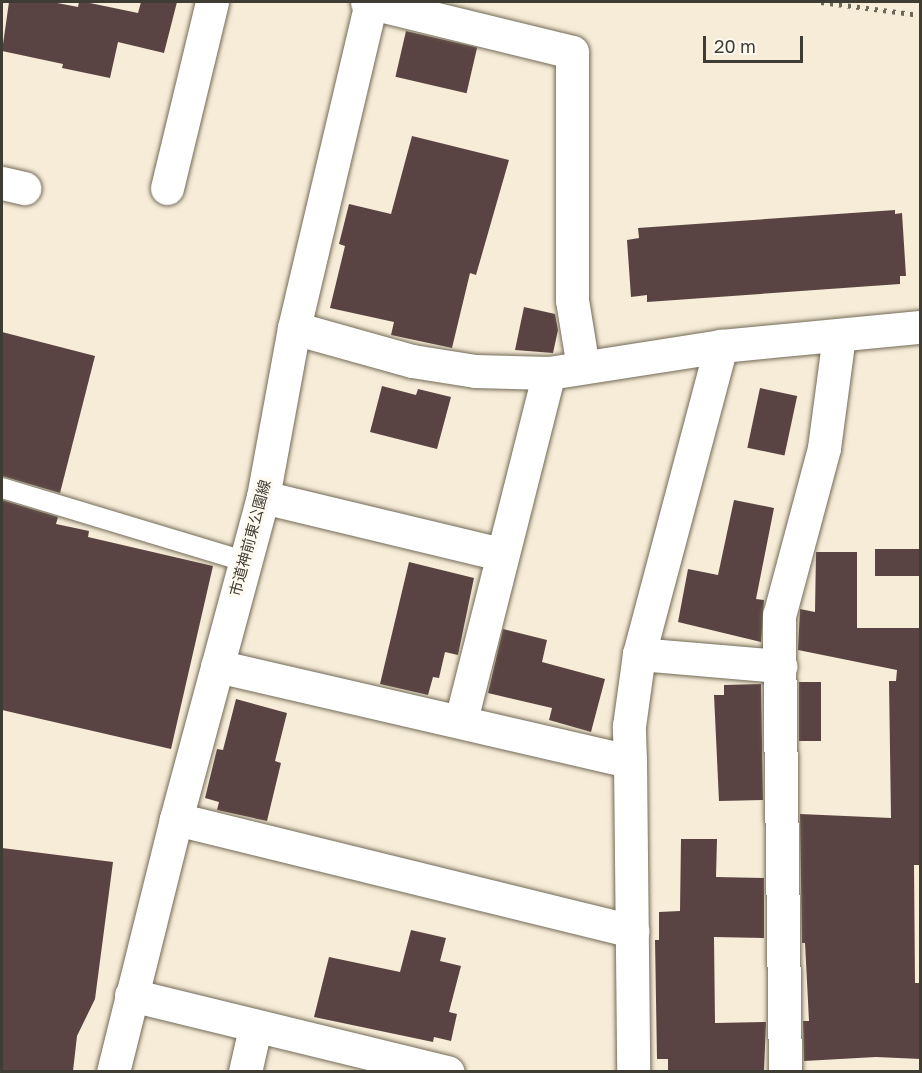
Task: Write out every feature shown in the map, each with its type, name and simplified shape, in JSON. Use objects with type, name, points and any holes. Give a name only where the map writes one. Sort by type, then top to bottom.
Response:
[{"type":"street","points":[[167,188],[212,2]]},
{"type":"street","points":[[370,2],[572,52],[572,300],[583,367]]},
{"type":"street","name":"市道神前東公園線","points":[[114,1071],[176,819],[263,497],[294,328],[370,2]]},
{"type":"street","points":[[294,328],[412,361],[475,371],[549,372],[721,346],[921,327]]},
{"type":"street","points":[[785,1071],[779,616],[824,447],[838,336]]},
{"type":"street","points":[[633,1071],[629,726],[639,654],[721,346]]},
{"type":"street","points":[[462,720],[501,554],[549,372]]},
{"type":"street","points":[[263,497],[501,554]]},
{"type":"street","points":[[639,654],[780,666]]},
{"type":"street","points":[[217,666],[462,720],[630,761]]},
{"type":"street","points":[[176,819],[632,931]]},
{"type":"street","points":[[131,995],[255,1028],[448,1071]]},
{"type":"street","points":[[245,1071],[255,1028]]},
{"type":"lane","points":[[2,488],[244,561]]},
{"type":"building","points":[[9,2],[52,2],[78,7],[79,2],[85,2],[138,13],[141,2],[177,2],[164,53],[118,42],[110,78],[62,68],[63,64],[2,51]]},
{"type":"building","points":[[406,31],[477,47],[467,93],[395,77]]},
{"type":"building","points":[[412,136],[509,160],[476,275],[470,273],[452,348],[391,335],[394,322],[330,308],[345,246],[339,244],[349,204],[391,214]]},
{"type":"building","points":[[895,210],[895,214],[902,213],[906,276],[900,276],[900,284],[647,302],[647,295],[631,297],[627,240],[639,238],[638,228]]},
{"type":"building","points":[[524,307],[555,314],[558,330],[553,353],[515,350]]},
{"type":"building","points":[[2,332],[95,356],[60,493],[2,476]]},
{"type":"building","points":[[382,386],[416,395],[418,389],[451,397],[437,449],[370,432]]},
{"type":"building","points":[[760,388],[797,396],[784,456],[747,448]]},
{"type":"building","points":[[2,500],[58,517],[56,524],[89,531],[88,537],[213,566],[171,749],[2,710]]},
{"type":"building","points":[[734,500],[774,508],[756,599],[764,600],[761,642],[678,622],[688,569],[718,575]]},
{"type":"building","points":[[875,549],[920,549],[920,576],[875,576]]},
{"type":"building","points":[[816,552],[857,552],[857,628],[921,628],[921,865],[914,865],[915,983],[921,983],[921,1059],[876,1057],[804,1061],[803,1021],[809,1021],[805,943],[802,943],[800,814],[891,818],[889,681],[896,681],[897,670],[798,650],[800,609],[815,612]]},
{"type":"building","points":[[409,562],[474,578],[458,655],[445,652],[439,678],[433,677],[428,695],[380,684]]},
{"type":"building","points":[[503,629],[547,640],[542,662],[605,679],[591,732],[549,720],[552,708],[488,693]]},
{"type":"building","points":[[799,682],[821,682],[821,741],[799,741]]},
{"type":"building","points":[[761,684],[763,800],[719,801],[714,695],[724,695],[724,685]]},
{"type":"building","points":[[236,699],[287,713],[275,761],[281,763],[267,821],[217,810],[219,802],[205,798],[217,749],[223,750]]},
{"type":"building","points":[[681,839],[717,839],[716,877],[764,878],[764,938],[714,937],[715,1023],[766,1022],[764,1071],[668,1071],[668,1059],[657,1059],[655,940],[659,940],[659,912],[680,911]]},
{"type":"building","points":[[2,848],[113,862],[95,999],[77,1036],[73,1071],[2,1071]]},
{"type":"building","points":[[411,930],[446,938],[440,961],[461,966],[449,1012],[457,1014],[451,1041],[434,1037],[433,1042],[314,1017],[329,957],[400,972]]},
{"type":"railway","points":[[821,2],[920,15]]}]
